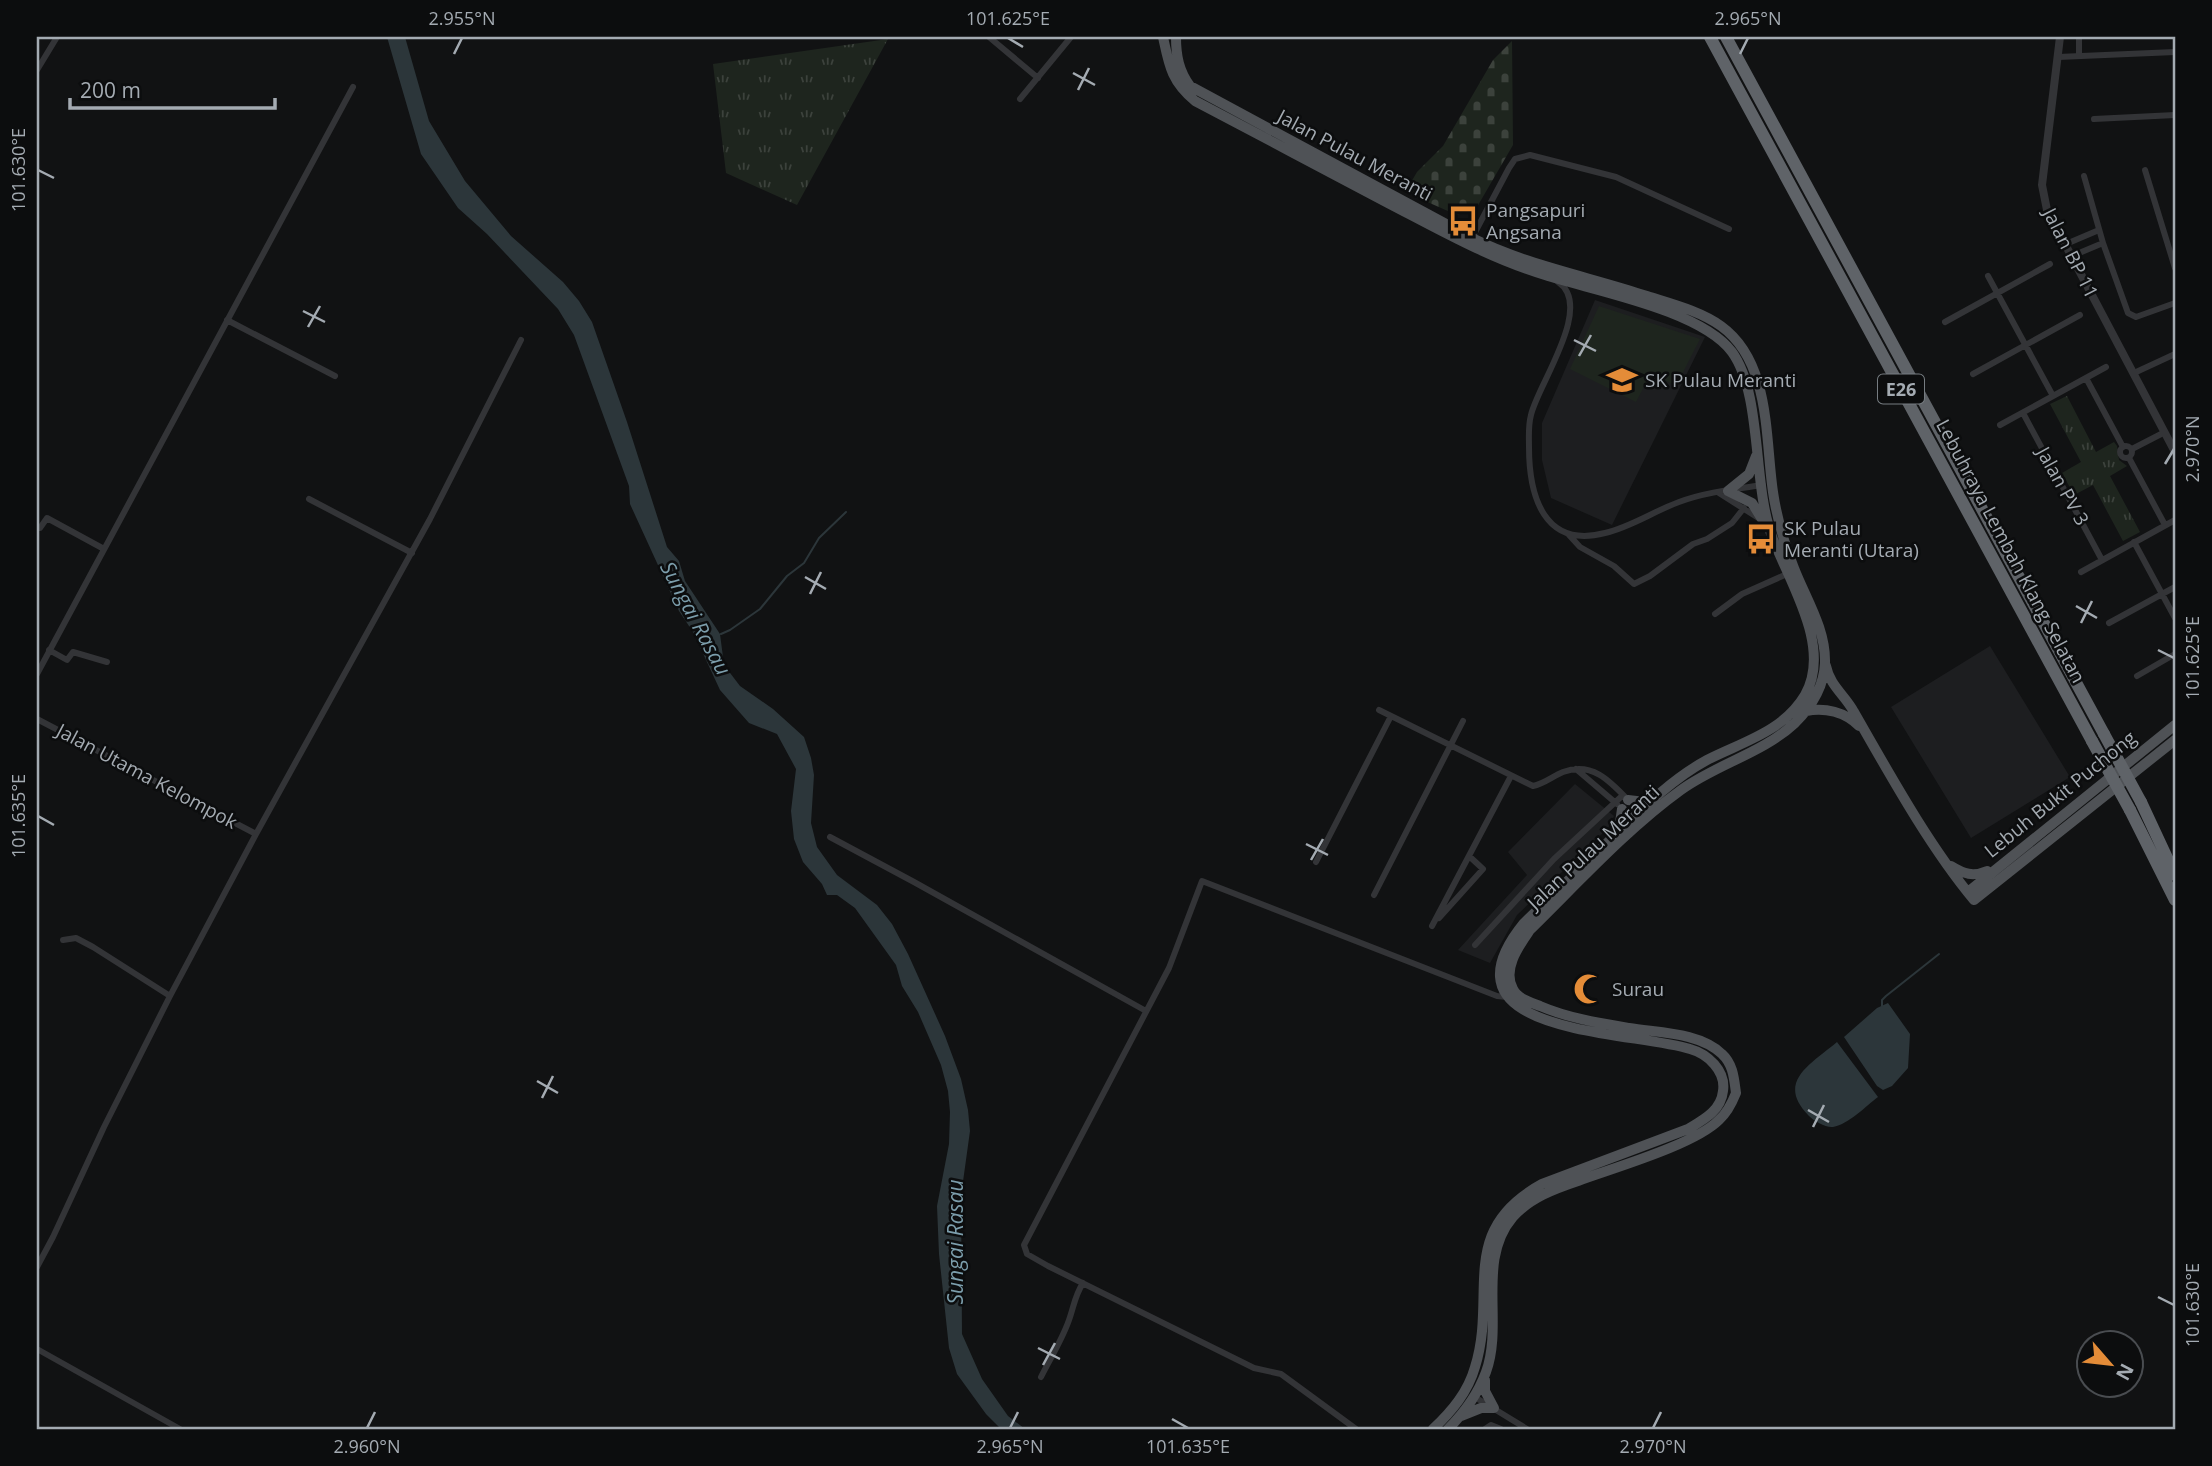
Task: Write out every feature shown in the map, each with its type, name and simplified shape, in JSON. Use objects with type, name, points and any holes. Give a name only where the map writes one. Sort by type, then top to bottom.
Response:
[{"type":"highway","name":"Lebuhraya Lembah Klang Selatan","points":[[1710,37],[2092,741],[2136,806],[2175,875]]},
{"type":"highway","name":"Lebuhraya Lembah Klang Selatan","points":[[1726,37],[2104,734],[2175,900]]},
{"type":"main road","name":"Jalan Pulau Meranti","points":[[1163,37],[1170,69],[1177,83],[1195,101],[1480,252],[1667,312],[1717,335],[1730,349],[1741,368],[1747,389],[1756,452],[1782,535],[1820,630],[1825,664],[1820,689],[1806,711],[1780,735],[1712,769],[1618,832],[1524,923],[1511,939],[1500,966],[1501,984],[1507,997],[1524,1012],[1542,1020],[1690,1049],[1712,1062],[1719,1070],[1724,1082],[1723,1094],[1712,1114],[1695,1125],[1542,1184],[1524,1194],[1506,1210],[1494,1229],[1487,1250],[1478,1353],[1470,1394],[1433,1429]]},
{"type":"main road","name":"Jalan Pulau Meranti","points":[[1176,37],[1181,73],[1190,86],[1472,237],[1504,251],[1670,303],[1708,317],[1722,327],[1745,352],[1758,385],[1766,485],[1766,525],[1812,636],[1815,671],[1802,699],[1774,727],[1707,761],[1654,799],[1639,819],[1530,930],[1511,963],[1510,981],[1513,989],[1531,1003],[1568,1016],[1687,1037],[1720,1052],[1730,1063],[1736,1093],[1721,1119],[1702,1133],[1663,1150],[1548,1191],[1513,1217],[1496,1251],[1492,1339],[1486,1371],[1457,1420],[1448,1429]]},
{"type":"main road","points":[[1723,492],[1749,474],[1754,466],[1756,452]]},
{"type":"main road","points":[[1723,492],[1752,503],[1766,525]]},
{"type":"main road","points":[[1825,664],[1832,685],[1847,699],[1861,728],[1945,862],[1971,896]]},
{"type":"main road","points":[[1806,711],[1817,708],[1833,711],[1851,719],[1861,728]]},
{"type":"main road","name":"Lebuh Bukit Puchong","points":[[1971,896],[2000,865],[2175,726]]},
{"type":"main road","name":"Lebuh Bukit Puchong","points":[[1971,896],[2175,740]]},
{"type":"main road","points":[[2162,748],[2175,749]]},
{"type":"main road","points":[[1618,832],[1622,802],[1645,802],[1654,799]]},
{"type":"main road","points":[[1945,862],[1969,875],[1979,875],[2000,865]]},
{"type":"main road","points":[[1457,1420],[1470,1411],[1494,1408],[1485,1391],[1486,1371]]},
{"type":"street","points":[[37,70],[57,37]]},
{"type":"street","points":[[989,37],[1038,78]]},
{"type":"street","points":[[1020,99],[1072,37]]},
{"type":"street","name":"Jalan BP 11","points":[[2060,37],[2042,185],[2047,209],[2175,452]]},
{"type":"street","points":[[2078,37],[2078,56]]},
{"type":"street","points":[[2058,57],[2175,52]]},
{"type":"street","points":[[37,674],[353,87]]},
{"type":"street","points":[[2094,119],[2175,116]]},
{"type":"street","points":[[1472,237],[1515,159],[1530,155],[1616,177],[1729,229]]},
{"type":"street","points":[[2146,170],[2175,268]]},
{"type":"street","points":[[2084,176],[2103,243],[2128,313],[2136,317],[2175,303]]},
{"type":"street","points":[[2066,244],[2099,230]]},
{"type":"street","points":[[2072,256],[2103,243]]},
{"type":"street","points":[[1945,322],[2050,264]]},
{"type":"street","points":[[1545,275],[1566,288],[1569,306],[1565,334],[1530,416],[1529,465],[1536,500],[1542,514],[1551,524],[1569,534],[1580,547],[1614,566],[1634,584],[1650,576],[1693,544],[1707,539],[1732,523],[1744,508]]},
{"type":"street","points":[[1988,276],[2053,396]]},
{"type":"street","points":[[1973,374],[2080,315]]},
{"type":"street","points":[[227,320],[335,376]]},
{"type":"street","points":[[37,1267],[170,996],[256,834],[412,553],[521,340]]},
{"type":"street","points":[[2134,373],[2175,354]]},
{"type":"street","points":[[2000,425],[2106,367]]},
{"type":"street","points":[[2085,378],[2123,447]]},
{"type":"street","name":"Jalan PV 3","points":[[2023,413],[2102,560]]},
{"type":"street","points":[[2132,450],[2165,432]]},
{"type":"street","points":[[2123,447],[2128,446],[2132,450]]},
{"type":"street","points":[[2123,447],[2120,454],[2129,458]]},
{"type":"street","points":[[2129,458],[2133,454],[2132,450]]},
{"type":"street","points":[[2129,458],[2165,525]]},
{"type":"street","points":[[1569,534],[1592,536],[1607,533],[1681,501],[1766,485]]},
{"type":"street","points":[[1723,492],[1766,525]]},
{"type":"street","points":[[309,499],[412,553]]},
{"type":"street","points":[[37,528],[48,518],[104,549]]},
{"type":"street","points":[[2081,572],[2175,520]]},
{"type":"street","points":[[2134,542],[2175,618]]},
{"type":"street","points":[[1715,614],[1742,594],[1787,574]]},
{"type":"street","points":[[2109,623],[2175,587]]},
{"type":"street","points":[[49,650],[67,660],[73,652],[107,662]]},
{"type":"street","points":[[2137,676],[2175,654]]},
{"type":"street","points":[[1379,710],[1533,786],[1564,772],[1589,769],[1598,773],[1639,819]]},
{"type":"street","points":[[1316,862],[1391,716]]},
{"type":"street","name":"Jalan Utama Kelompok","points":[[37,719],[256,834]]},
{"type":"street","points":[[1374,895],[1463,721]]},
{"type":"street","points":[[1576,769],[1622,802],[1639,819]]},
{"type":"street","points":[[1469,856],[1483,869],[1433,926],[1469,856],[1511,776]]},
{"type":"street","points":[[1475,945],[1554,859],[1622,802]]},
{"type":"street","points":[[830,837],[1146,1011]]},
{"type":"street","points":[[1356,1429],[1275,1371],[1259,1370],[1250,1366],[1083,1283],[1027,1254],[1024,1245],[1177,949],[1202,881],[1393,957],[1497,996],[1507,997]]},
{"type":"street","points":[[63,940],[76,938],[170,996]]},
{"type":"street","points":[[1041,1377],[1061,1339],[1075,1295],[1083,1283]]},
{"type":"street","points":[[37,1349],[180,1429]]},
{"type":"street","points":[[37,1355],[48,1356]]},
{"type":"street","points":[[1470,1394],[1527,1429]]},
{"type":"street","points":[[1485,1429],[1491,1425],[1501,1429]]},
{"type":"shaded area","name":"SK Pulau Meranti","points":[[1595,300],[1705,337],[1612,525],[1551,498],[1542,460],[1542,423]]},
{"type":"shaded area","points":[[1990,646],[2070,777],[1971,838],[1891,707]]},
{"type":"shaded area","points":[[1575,784],[1614,816],[1608,828],[1517,915],[1490,963],[1458,950],[1527,875],[1508,852]]},
{"type":"green space","points":[[888,39],[797,205],[726,173],[713,64]]},
{"type":"green space","points":[[1512,41],[1513,145],[1477,207],[1457,215],[1416,197],[1410,190],[1410,184],[1417,172],[1443,146],[1493,60]]},
{"type":"green space","points":[[1599,306],[1700,339],[1676,386],[1651,373],[1636,402],[1570,369]]},
{"type":"green space","points":[[2067,396],[2096,452],[2114,442],[2119,460],[2127,466],[2110,476],[2140,532],[2123,541],[2093,485],[2074,495],[2062,473],[2081,462],[2050,404]]},
{"type":"water","name":"Sungai Rasau","points":[[387,37],[405,37],[429,121],[465,181],[511,236],[563,282],[592,322],[667,547],[679,561],[685,581],[720,634],[724,665],[740,686],[773,709],[804,737],[814,775],[811,823],[817,847],[837,875],[877,905],[892,924],[908,954],[945,1036],[961,1079],[968,1110],[970,1131],[961,1196],[962,1334],[982,1379],[1008,1416],[1025,1429],[1001,1429],[986,1414],[957,1374],[949,1348],[937,1206],[949,1144],[950,1112],[941,1065],[918,1012],[902,986],[896,965],[855,908],[837,895],[827,895],[822,884],[803,862],[794,839],[791,811],[796,769],[777,734],[749,723],[720,690],[693,632],[679,611],[630,504],[629,486],[574,335],[558,309],[487,234],[458,208],[421,154]]},
{"type":"water","points":[[1888,1003],[1910,1034],[1908,1068],[1892,1086],[1883,1090],[1877,1086],[1844,1037],[1877,1008]]},
{"type":"water","points":[[1837,1042],[1878,1097],[1851,1119],[1830,1127],[1809,1116],[1799,1104],[1795,1093],[1800,1075]]},
{"type":"waterway","name":"Sungai Rasau","points":[[721,634],[760,609],[787,576],[804,563],[819,538],[846,512]]},
{"type":"waterway","points":[[1882,1006],[1882,1000],[1886,996],[1939,954]]},
{"type":"place","name":"Pangsapuri Angsana","points":[[1463,221]]},
{"type":"place","name":"SK Pulau Meranti","points":[[1622,380]]},
{"type":"place","name":"SK Pulau Meranti (Utara)","points":[[1761,539]]},
{"type":"place","name":"Surau","points":[[1589,989]]}]
